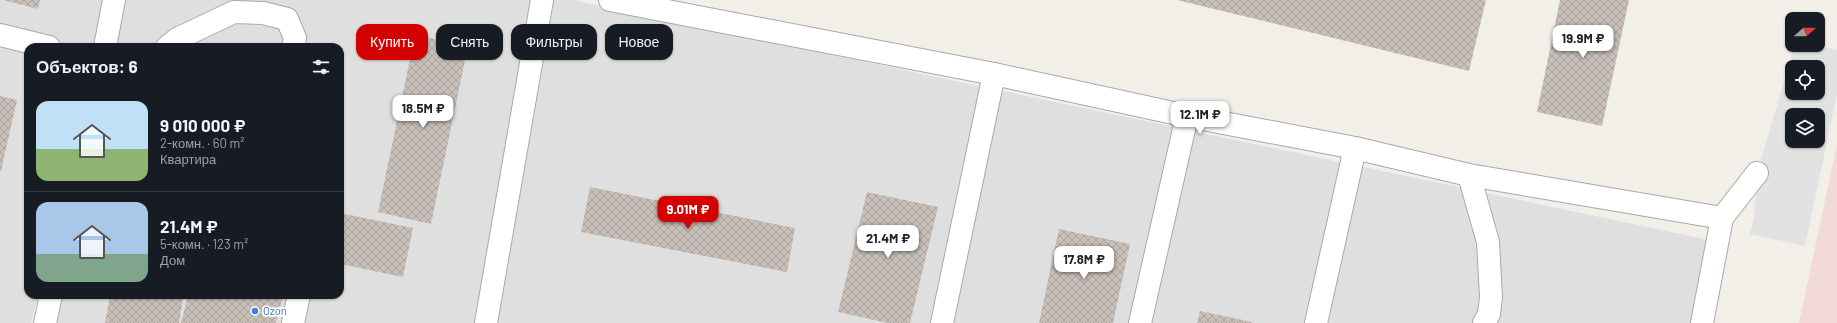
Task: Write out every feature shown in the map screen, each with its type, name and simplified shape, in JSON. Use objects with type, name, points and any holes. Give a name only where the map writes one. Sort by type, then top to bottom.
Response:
[{"type":"street","points":[[106,43],[114,0]]},
{"type":"street","points":[[486,323],[542,0]]},
{"type":"street","points":[[610,0],[994,74],[1187,116],[1355,148],[1469,175],[1722,218]]},
{"type":"street","points":[[172,43],[177,39],[234,12],[263,12],[287,19],[294,38],[293,43]]},
{"type":"street","points":[[0,35],[33,43]]},
{"type":"street","points":[[942,323],[994,74]]},
{"type":"street","points":[[1140,323],[1187,116]]},
{"type":"street","points":[[1316,323],[1355,148]]},
{"type":"street","points":[[1702,323],[1722,218],[1757,173]]},
{"type":"street","points":[[1469,175],[1488,242],[1491,297],[1489,314],[1484,323]]},
{"type":"street","points":[[45,323],[50,299]]},
{"type":"street","points":[[293,323],[298,299]]},
{"type":"shaded area","points":[[0,0],[111,0],[100,43],[24,43],[24,299],[37,299],[31,323],[0,323]]},
{"type":"shaded area","points":[[122,0],[572,0],[1709,240],[1692,323],[44,323],[50,299],[344,299],[344,43],[111,43]]},
{"type":"shaded area","points":[[1825,47],[1837,50],[1837,94],[1805,246],[1750,234],[1754,218],[1757,173],[1785,79],[1785,100],[1825,100],[1825,60],[1791,60],[1793,52],[1825,52]]},
{"type":"shaded area","points":[[1837,144],[1837,323],[1799,323]]},
{"type":"building","points":[[3,0],[40,0],[38,9]]},
{"type":"building","points":[[1177,0],[1486,0],[1469,71]]},
{"type":"building","points":[[1560,0],[1629,0],[1602,126],[1537,112]]},
{"type":"building","points":[[428,38],[436,39],[436,60],[465,60],[431,224],[378,212],[410,60],[428,60]]},
{"type":"building","points":[[0,96],[17,100],[1,171],[0,171]]},
{"type":"building","points":[[590,187],[795,228],[787,272],[581,232]]},
{"type":"building","points":[[867,192],[938,207],[910,323],[888,323],[838,312]]},
{"type":"building","points":[[344,214],[413,228],[403,277],[344,265]]},
{"type":"building","points":[[1059,229],[1130,244],[1113,323],[1039,323]]},
{"type":"building","points":[[109,299],[183,299],[179,323],[105,323]]},
{"type":"building","points":[[187,299],[282,299],[276,323],[181,323]]},
{"type":"building","points":[[1200,311],[1252,322],[1252,323],[1197,323]]},
{"type":"place","name":"Ozon","points":[[255,311]]}]
